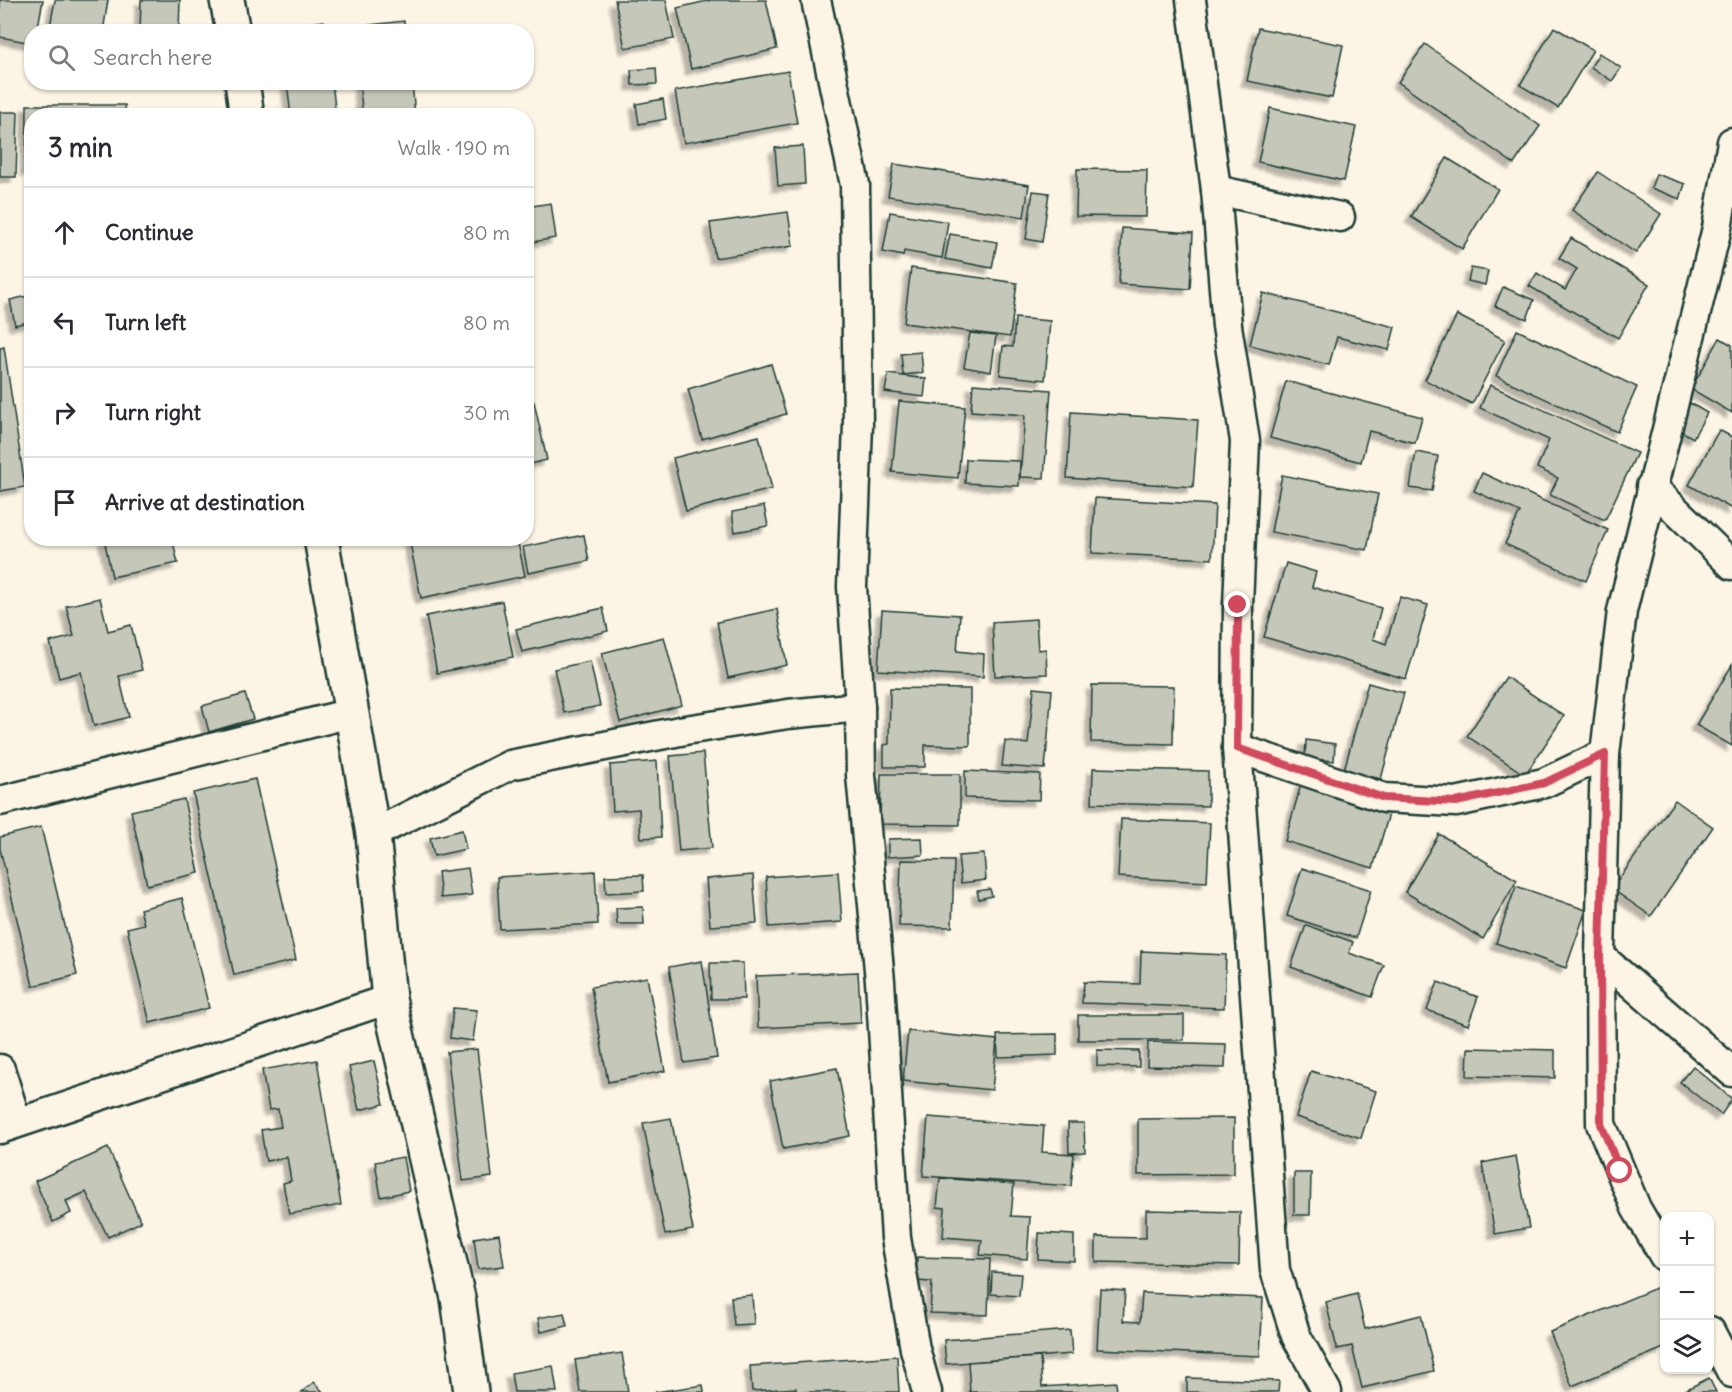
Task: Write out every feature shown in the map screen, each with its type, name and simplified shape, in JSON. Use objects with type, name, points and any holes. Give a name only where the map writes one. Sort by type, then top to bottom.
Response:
[{"type":"main road","points":[[227,0],[232,24]]},
{"type":"main road","points":[[243,90],[246,108]]},
{"type":"main road","points":[[322,546],[373,834],[389,999],[458,1298],[471,1392]]},
{"type":"street","points":[[816,0],[855,185],[858,424],[852,587],[861,707],[861,775],[880,981],[896,1238],[915,1349],[927,1392]]},
{"type":"street","points":[[1191,0],[1216,190],[1227,326],[1245,441],[1238,605],[1237,748],[1275,1270],[1296,1336],[1327,1392]]},
{"type":"street","points":[[1660,1248],[1636,1208],[1601,1124],[1600,956],[1605,754],[1622,611],[1716,228],[1732,142]]},
{"type":"street","points":[[1216,190],[1340,216]]},
{"type":"street","points":[[1651,486],[1732,565]]},
{"type":"street","points":[[373,834],[510,765],[685,730],[788,714],[861,707]]},
{"type":"street","points":[[0,801],[351,713]]},
{"type":"street","points":[[1237,748],[1384,798],[1456,802],[1544,783],[1605,754]]},
{"type":"street","points":[[1600,956],[1732,1072]]},
{"type":"street","points":[[0,1069],[9,1126],[389,999]]},
{"type":"street","points":[[1714,1339],[1732,1373]]},
{"type":"building","points":[[0,0],[43,0],[38,24],[24,24],[24,42],[0,37]]},
{"type":"building","points":[[55,0],[108,0],[104,24],[50,24]]},
{"type":"building","points":[[141,0],[180,0],[179,24],[140,24]]},
{"type":"building","points":[[615,0],[666,0],[674,39],[625,48]]},
{"type":"building","points":[[711,0],[766,0],[777,49],[691,69],[677,8]]},
{"type":"building","points":[[324,21],[324,24],[302,24]]},
{"type":"building","points":[[404,21],[404,24],[378,24]]},
{"type":"building","points":[[1554,27],[1593,50],[1558,108],[1520,85]]},
{"type":"building","points":[[1258,28],[1343,45],[1332,98],[1247,81]]},
{"type":"building","points":[[1425,44],[1540,126],[1514,164],[1398,82]]},
{"type":"building","points":[[1599,53],[1621,68],[1612,81],[1591,67]]},
{"type":"building","points":[[656,68],[657,84],[632,85],[631,70]]},
{"type":"building","points":[[788,71],[797,123],[684,143],[675,91]]},
{"type":"building","points":[[288,90],[333,90],[335,108],[290,108]]},
{"type":"building","points":[[360,90],[413,90],[414,108],[362,108]]},
{"type":"building","points":[[663,99],[666,119],[639,124],[636,104]]},
{"type":"building","points":[[27,105],[125,105],[125,108],[27,108]]},
{"type":"building","points":[[1270,108],[1356,127],[1344,181],[1258,162]]},
{"type":"building","points":[[0,112],[18,112],[16,177],[0,177]]},
{"type":"building","points":[[803,146],[805,184],[778,186],[775,148]]},
{"type":"building","points":[[1447,158],[1498,189],[1462,249],[1411,217]]},
{"type":"building","points":[[894,164],[1029,185],[1024,217],[888,196]]},
{"type":"building","points":[[1077,169],[1147,170],[1146,217],[1076,216]]},
{"type":"building","points":[[1598,172],[1661,214],[1636,253],[1572,210]]},
{"type":"building","points":[[1656,174],[1685,184],[1680,199],[1651,188]]},
{"type":"building","points":[[1033,191],[1049,193],[1042,242],[1026,239]]},
{"type":"building","points":[[551,203],[556,238],[534,242],[534,206]]},
{"type":"building","points":[[788,212],[793,246],[715,258],[710,223]]},
{"type":"building","points":[[890,212],[948,222],[942,258],[904,251],[903,256],[883,252]]},
{"type":"building","points":[[1122,228],[1193,233],[1190,289],[1119,284]]},
{"type":"building","points":[[950,234],[997,242],[992,268],[945,259]]},
{"type":"building","points":[[1571,238],[1649,284],[1618,338],[1529,286],[1537,273],[1565,290],[1577,269],[1559,258]]},
{"type":"building","points":[[911,268],[1017,283],[1010,337],[904,323]]},
{"type":"building","points":[[1471,268],[1488,271],[1485,285],[1468,281]]},
{"type":"building","points":[[1503,287],[1534,300],[1527,319],[1495,306]]},
{"type":"building","points":[[1263,293],[1395,327],[1389,350],[1337,337],[1329,365],[1250,345]]},
{"type":"building","points":[[24,297],[24,323],[15,325],[10,300]]},
{"type":"building","points":[[1457,315],[1505,340],[1472,404],[1425,380]]},
{"type":"building","points":[[1015,318],[1050,321],[1045,380],[1000,375],[1003,346],[1013,347]]},
{"type":"building","points":[[1517,330],[1637,387],[1617,432],[1496,376]]},
{"type":"building","points":[[970,333],[996,336],[991,372],[964,367]]},
{"type":"building","points":[[1720,338],[1732,345],[1732,413],[1691,389]]},
{"type":"building","points":[[4,347],[24,487],[0,491],[0,348]]},
{"type":"building","points":[[921,352],[923,373],[903,375],[901,354]]},
{"type":"building","points":[[771,364],[786,414],[702,439],[688,389]]},
{"type":"building","points":[[888,374],[926,379],[924,397],[885,392]]},
{"type":"building","points":[[1286,381],[1422,417],[1415,443],[1369,431],[1361,462],[1270,438]]},
{"type":"building","points":[[973,384],[1051,390],[1044,478],[1020,477],[1025,415],[971,411]]},
{"type":"building","points":[[1490,385],[1637,453],[1605,520],[1550,495],[1558,478],[1537,468],[1549,440],[1480,408]]},
{"type":"building","points":[[899,401],[965,407],[958,478],[892,472]]},
{"type":"building","points":[[534,402],[547,460],[534,463]]},
{"type":"building","points":[[1690,403],[1707,413],[1693,438],[1676,428]]},
{"type":"building","points":[[1071,412],[1198,420],[1193,487],[1067,478]]},
{"type":"building","points":[[1719,430],[1732,437],[1732,509],[1689,485]]},
{"type":"building","points":[[759,436],[772,489],[686,511],[673,458]]},
{"type":"building","points":[[1416,452],[1438,456],[1432,491],[1410,488]]},
{"type":"building","points":[[966,459],[1020,461],[1019,486],[965,483]]},
{"type":"building","points":[[1482,473],[1608,530],[1586,581],[1505,544],[1520,512],[1474,491]]},
{"type":"building","points":[[1282,475],[1378,494],[1367,550],[1271,532]]},
{"type":"building","points":[[1095,498],[1215,505],[1212,559],[1092,553]]},
{"type":"building","points":[[764,506],[768,526],[735,532],[732,512]]},
{"type":"building","points":[[584,535],[589,561],[528,573],[523,547]]},
{"type":"building","points":[[106,546],[174,546],[178,563],[112,577]]},
{"type":"building","points":[[411,546],[519,546],[525,576],[421,598]]},
{"type":"building","points":[[1286,563],[1316,572],[1312,587],[1381,608],[1373,639],[1386,644],[1400,597],[1428,605],[1406,679],[1264,637]]},
{"type":"building","points":[[100,598],[108,631],[131,625],[142,670],[119,676],[129,717],[94,726],[81,672],[59,678],[50,642],[74,636],[66,606]]},
{"type":"building","points":[[502,601],[513,657],[437,673],[426,616]]},
{"type":"building","points":[[603,608],[608,631],[522,652],[516,629]]},
{"type":"building","points":[[777,609],[787,665],[728,678],[717,622]]},
{"type":"building","points":[[882,610],[960,615],[957,651],[984,654],[983,677],[878,670]]},
{"type":"building","points":[[1036,619],[1038,650],[1046,649],[1047,674],[995,676],[992,622]]},
{"type":"building","points":[[664,637],[682,705],[620,722],[602,653]]},
{"type":"building","points":[[590,661],[600,706],[564,713],[554,669]]},
{"type":"building","points":[[1732,665],[1732,746],[1696,725]]},
{"type":"building","points":[[1506,677],[1564,716],[1525,775],[1467,736]]},
{"type":"building","points":[[1368,683],[1404,693],[1381,779],[1344,770]]},
{"type":"building","points":[[1092,685],[1174,686],[1173,744],[1091,742]]},
{"type":"building","points":[[890,688],[970,689],[970,746],[925,745],[925,767],[884,767],[884,745],[889,744]]},
{"type":"building","points":[[1034,688],[1052,690],[1045,769],[1002,766],[1005,741],[1028,744]]},
{"type":"building","points":[[245,694],[253,719],[209,732],[202,706]]},
{"type":"building","points":[[1306,740],[1335,744],[1334,761],[1305,758]]},
{"type":"building","points":[[703,753],[712,848],[679,851],[670,756]]},
{"type":"building","points":[[657,761],[661,837],[641,838],[639,809],[613,811],[610,765]]},
{"type":"building","points":[[1093,768],[1208,771],[1208,806],[1092,803]]},
{"type":"building","points":[[965,771],[1040,774],[1039,800],[965,798]]},
{"type":"building","points":[[881,774],[960,774],[960,825],[880,824]]},
{"type":"building","points":[[255,779],[296,960],[234,975],[193,793]]},
{"type":"building","points":[[1302,781],[1391,807],[1373,868],[1285,841]]},
{"type":"building","points":[[184,799],[199,873],[147,885],[131,811]]},
{"type":"building","points":[[1675,800],[1713,827],[1651,916],[1612,889]]},
{"type":"building","points":[[1121,819],[1210,823],[1207,882],[1118,877]]},
{"type":"building","points":[[41,827],[77,975],[33,986],[0,849],[0,837]]},
{"type":"building","points":[[462,830],[466,849],[434,856],[430,838]]},
{"type":"building","points":[[1439,834],[1517,880],[1483,939],[1405,892]]},
{"type":"building","points":[[922,838],[923,855],[888,857],[888,839]]},
{"type":"building","points":[[984,854],[986,880],[961,883],[958,856]]},
{"type":"building","points":[[901,860],[954,861],[952,927],[899,926]]},
{"type":"building","points":[[468,868],[472,895],[441,898],[438,872]]},
{"type":"building","points":[[1302,868],[1371,890],[1356,938],[1287,916]]},
{"type":"building","points":[[595,871],[598,924],[500,929],[497,877]]},
{"type":"building","points":[[838,872],[842,922],[769,927],[766,877]]},
{"type":"building","points":[[643,875],[644,891],[606,893],[605,876]]},
{"type":"building","points":[[753,875],[757,923],[710,926],[706,879]]},
{"type":"building","points":[[1516,886],[1586,910],[1566,968],[1496,943]]},
{"type":"building","points":[[990,889],[992,896],[979,899],[977,891]]},
{"type":"building","points":[[182,898],[209,1008],[150,1023],[127,928],[144,924],[140,909]]},
{"type":"building","points":[[643,907],[644,924],[617,924],[616,908]]},
{"type":"building","points":[[1306,925],[1353,942],[1349,953],[1384,965],[1372,997],[1291,967]]},
{"type":"building","points":[[1141,951],[1226,955],[1224,1008],[1082,1003],[1084,982],[1140,984]]},
{"type":"building","points":[[702,961],[717,1058],[684,1063],[669,967]]},
{"type":"building","points":[[710,963],[743,963],[744,999],[711,999]]},
{"type":"building","points":[[858,972],[861,1023],[758,1028],[756,976]]},
{"type":"building","points":[[647,977],[665,1071],[608,1082],[591,987]]},
{"type":"building","points":[[1438,982],[1478,997],[1468,1025],[1427,1010]]},
{"type":"building","points":[[453,1008],[477,1010],[473,1041],[450,1038]]},
{"type":"building","points":[[1078,1015],[1184,1015],[1184,1040],[1078,1040]]},
{"type":"building","points":[[908,1031],[997,1040],[992,1090],[903,1081]]},
{"type":"building","points":[[1057,1034],[1057,1055],[998,1057],[997,1035]]},
{"type":"building","points":[[1148,1042],[1226,1044],[1225,1068],[1147,1066]]},
{"type":"building","points":[[1468,1048],[1555,1050],[1555,1078],[1467,1076]]},
{"type":"building","points":[[477,1049],[492,1177],[463,1181],[447,1052]]},
{"type":"building","points":[[1097,1050],[1139,1051],[1139,1067],[1097,1066]]},
{"type":"building","points":[[317,1060],[341,1205],[289,1214],[283,1183],[291,1181],[287,1157],[266,1161],[261,1130],[281,1127],[278,1109],[269,1110],[262,1070]]},
{"type":"building","points":[[374,1061],[384,1104],[359,1110],[349,1067]]},
{"type":"building","points":[[1693,1066],[1732,1099],[1721,1115],[1680,1082]]},
{"type":"building","points":[[837,1068],[850,1136],[783,1149],[770,1081]]},
{"type":"building","points":[[1311,1071],[1376,1091],[1361,1138],[1296,1117]]},
{"type":"building","points":[[928,1117],[1044,1126],[1042,1152],[1074,1154],[1071,1186],[923,1176]]},
{"type":"building","points":[[671,1118],[693,1230],[665,1235],[643,1123]]},
{"type":"building","points":[[1234,1118],[1234,1174],[1138,1175],[1138,1119]]},
{"type":"building","points":[[1068,1123],[1084,1123],[1085,1152],[1069,1153]]},
{"type":"building","points":[[108,1148],[141,1222],[108,1237],[86,1192],[66,1201],[71,1213],[53,1222],[35,1181]]},
{"type":"building","points":[[1516,1156],[1529,1228],[1495,1234],[1482,1163]]},
{"type":"building","points":[[403,1157],[409,1191],[381,1197],[375,1162]]},
{"type":"building","points":[[1294,1173],[1311,1173],[1310,1215],[1294,1215]]},
{"type":"building","points":[[940,1178],[1014,1184],[1011,1216],[1030,1217],[1027,1259],[980,1255],[982,1240],[943,1237],[945,1208],[937,1207]]},
{"type":"building","points":[[1146,1210],[1240,1212],[1239,1265],[1096,1262],[1096,1237],[1146,1238]]},
{"type":"building","points":[[1039,1233],[1074,1235],[1074,1261],[1038,1259]]},
{"type":"building","points":[[499,1234],[504,1266],[478,1269],[474,1238]]},
{"type":"building","points":[[917,1257],[990,1259],[988,1315],[930,1313],[932,1282],[916,1281]]},
{"type":"building","points":[[992,1272],[1021,1274],[1019,1296],[991,1294]]},
{"type":"building","points":[[1660,1286],[1660,1350],[1572,1386],[1550,1332]]},
{"type":"building","points":[[1100,1289],[1125,1291],[1123,1321],[1140,1322],[1142,1293],[1263,1298],[1260,1356],[1097,1349]]},
{"type":"building","points":[[1357,1294],[1365,1329],[1421,1315],[1434,1371],[1362,1388],[1352,1346],[1337,1349],[1326,1302]]},
{"type":"building","points":[[752,1295],[754,1324],[734,1325],[731,1297]]},
{"type":"building","points":[[564,1313],[567,1326],[541,1332],[538,1318]]},
{"type":"building","points":[[1070,1330],[1072,1354],[946,1364],[944,1340]]},
{"type":"building","points":[[622,1353],[628,1392],[580,1392],[575,1360]]},
{"type":"building","points":[[897,1356],[899,1392],[796,1392],[796,1388],[752,1391],[750,1366]]},
{"type":"building","points":[[1040,1357],[1042,1387],[1116,1382],[1117,1392],[970,1392],[968,1362]]},
{"type":"building","points":[[553,1366],[557,1392],[514,1392],[511,1373]]},
{"type":"building","points":[[1187,1378],[1279,1381],[1278,1392],[1187,1392]]},
{"type":"building","points":[[1709,1378],[1716,1392],[1681,1392]]},
{"type":"building","points":[[314,1382],[323,1392],[302,1392]]},
{"type":"building","points":[[703,1385],[704,1392],[655,1392]]},
{"type":"route","points":[[1238,605],[1237,748],[1384,798],[1456,802],[1544,783],[1605,754],[1600,956],[1601,1124],[1620,1171]]}]
